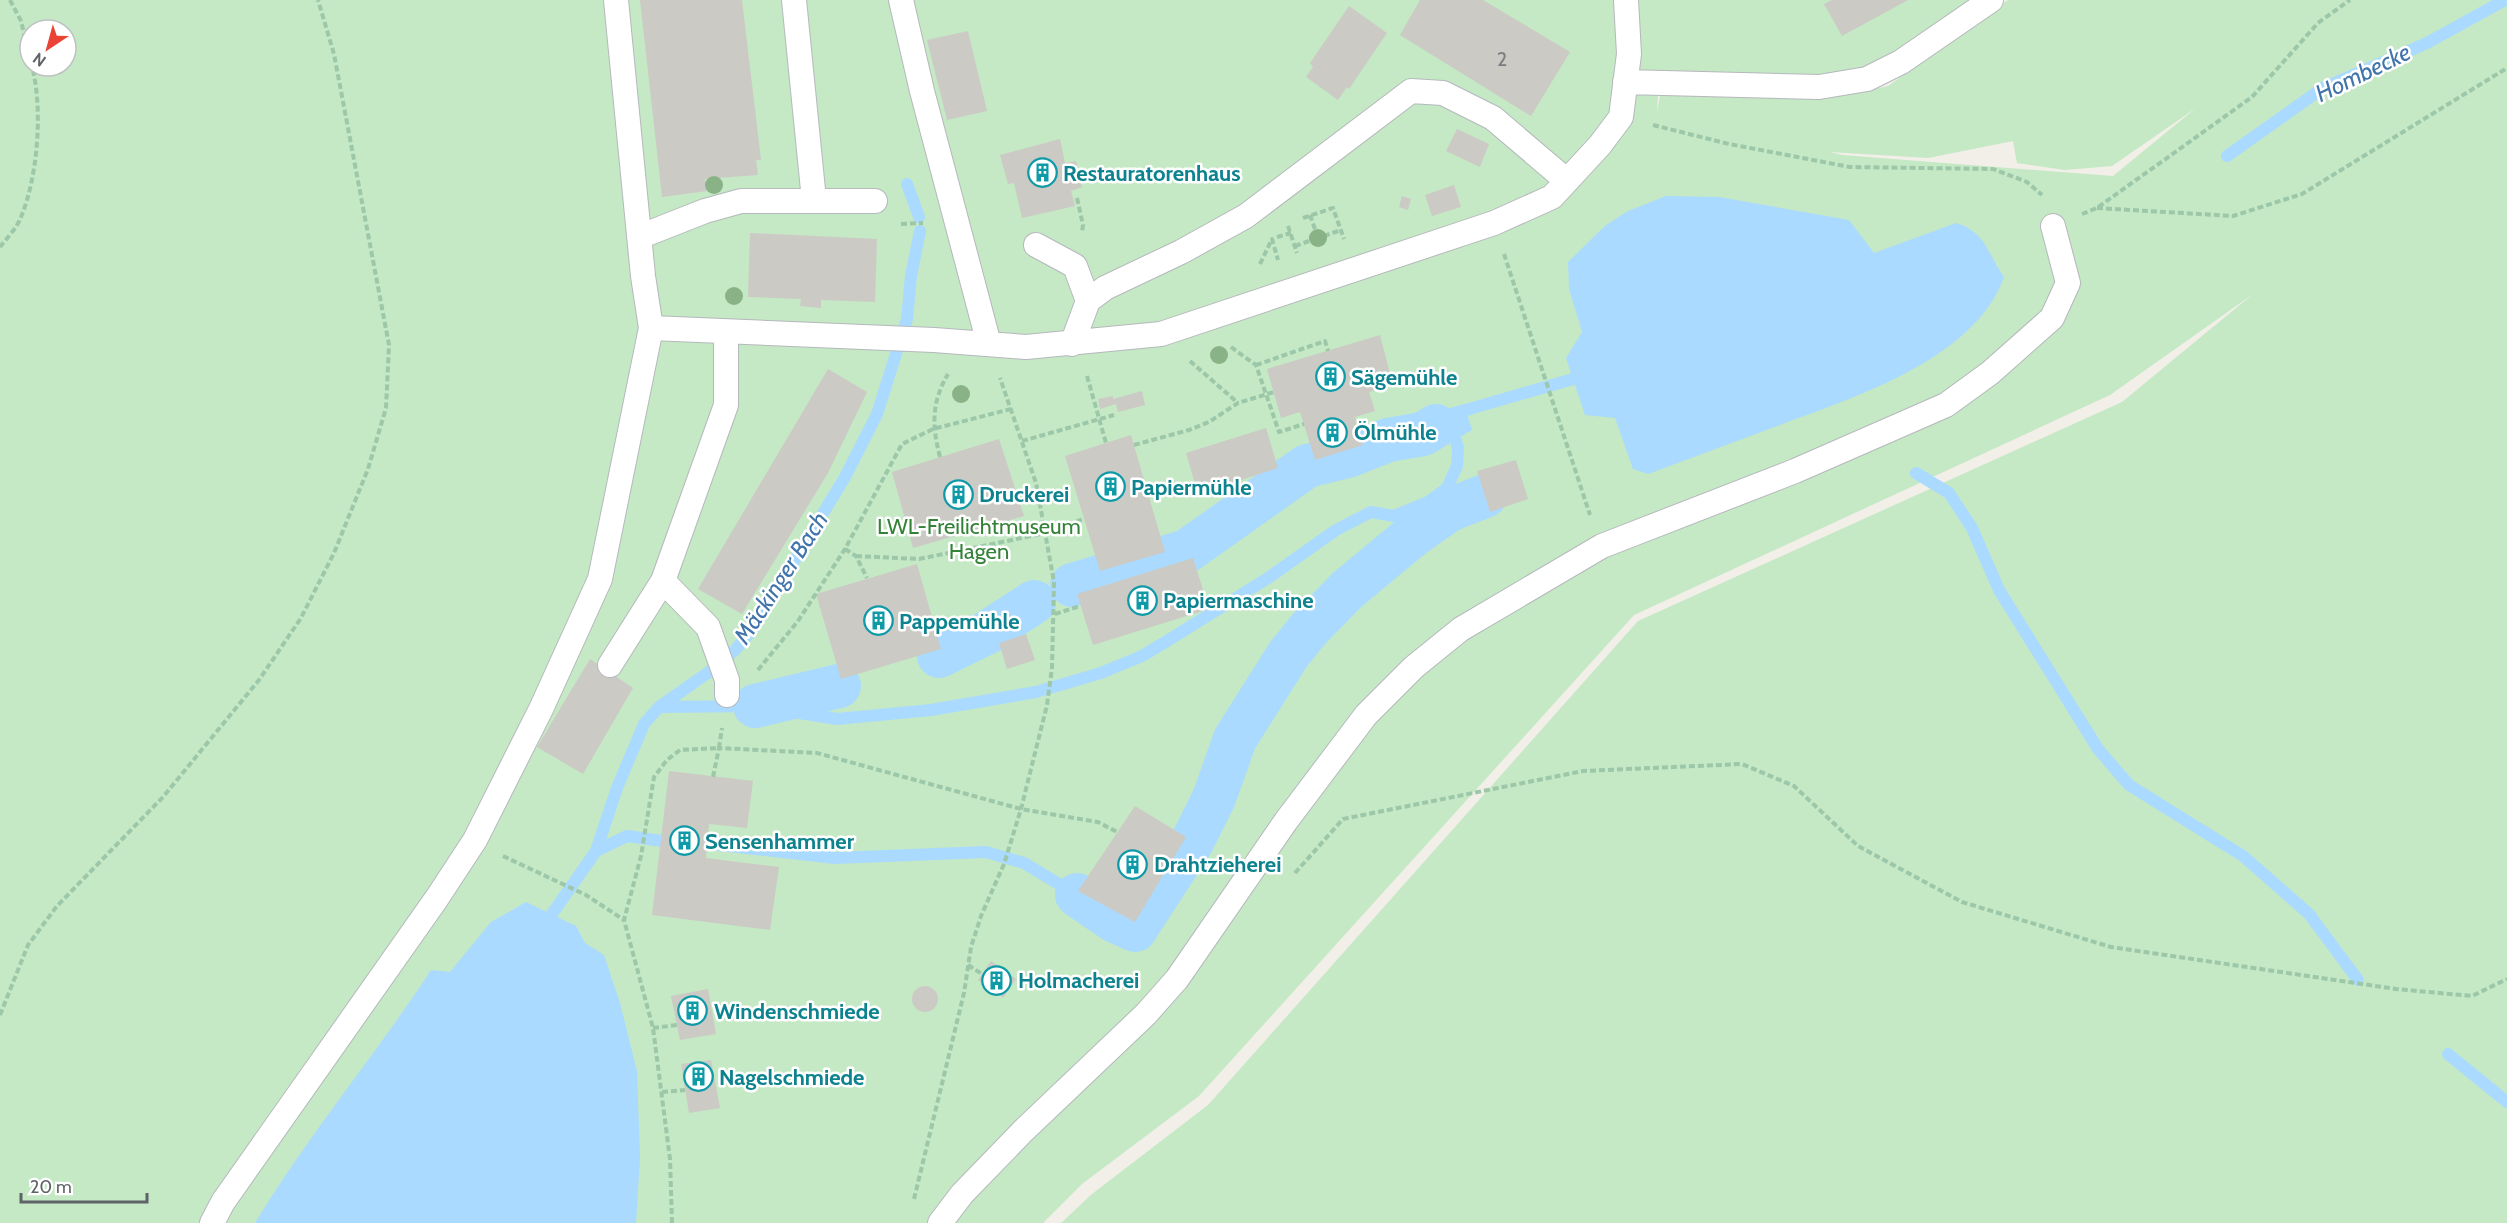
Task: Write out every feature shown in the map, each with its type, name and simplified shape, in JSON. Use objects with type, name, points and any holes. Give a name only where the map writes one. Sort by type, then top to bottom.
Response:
[{"type":"lane","points":[[212,1223],[223,1202],[437,898],[475,840],[541,709],[600,579],[651,328],[639,237],[616,0]]},
{"type":"lane","points":[[794,0],[814,200]]},
{"type":"lane","points":[[901,0],[977,343]]},
{"type":"lane","points":[[651,328],[934,340],[1026,347],[1161,334],[1494,224],[1552,197],[1600,145],[1621,117],[1629,54],[1626,0]]},
{"type":"lane","points":[[1625,82],[1819,87],[1867,79],[1901,62],[1992,0]]},
{"type":"lane","points":[[1072,344],[1088,300],[1106,288],[1181,252],[1246,216],[1411,92],[1443,93],[1493,118],[1567,181]]},
{"type":"lane","points":[[639,237],[705,211],[741,201],[875,201]]},
{"type":"lane","points":[[940,1223],[962,1194],[1023,1131],[1146,1014],[1177,979],[1286,821],[1366,715],[1414,667],[1461,629],[1602,546],[1795,471],[1946,405],[1990,373],[2052,318],[2068,284],[2053,226]]},
{"type":"lane","points":[[1036,245],[1075,266],[1088,300]]},
{"type":"lane","points":[[610,665],[663,581],[726,405],[726,332]]},
{"type":"lane","points":[[663,581],[708,627],[715,642],[727,688]]},
{"type":"path","points":[[10,0],[19,18]]},
{"type":"path","points":[[0,1015],[28,945],[57,906],[163,797],[215,736],[277,654],[301,618],[334,553],[368,469],[386,408],[389,345],[334,54],[318,0]]},
{"type":"path","points":[[1621,117],[1729,144],[1850,167],[1993,169],[2027,182],[2042,195],[2053,226],[2097,208],[2252,97],[2318,23],[2350,0]]},
{"type":"path","points":[[2097,208],[2233,216],[2302,194],[2507,68]]},
{"type":"path","points":[[0,247],[21,218],[34,167],[39,120],[34,78]]},
{"type":"path","points":[[1077,198],[1083,225]]},
{"type":"path","points":[[1309,285],[1287,224],[1310,215],[1334,208],[1354,270]]},
{"type":"path","points":[[1310,215],[1316,232]]},
{"type":"path","points":[[1494,224],[1582,494]]},
{"type":"path","points":[[1324,236],[1341,230]]},
{"type":"path","points":[[1312,240],[1312,234],[1316,232],[1322,232],[1324,236]]},
{"type":"path","points":[[1312,240],[1318,245],[1323,241],[1324,236]]},
{"type":"path","points":[[1295,246],[1312,240]]},
{"type":"path","points":[[1196,323],[1256,365],[1279,432],[1304,424]]},
{"type":"path","points":[[1161,334],[1238,403]]},
{"type":"path","points":[[1256,365],[1325,341],[1328,351]]},
{"type":"path","points":[[940,457],[933,429],[934,413],[944,381],[977,343]]},
{"type":"path","points":[[1134,445],[1189,430],[1209,422],[1238,403],[1274,392]]},
{"type":"path","points":[[1094,402],[1106,443]]},
{"type":"path","points":[[727,688],[750,680],[798,621],[845,549],[902,444],[933,429],[1011,409],[1036,483],[1054,582],[1052,668],[1047,705],[1021,809],[1004,864],[981,916],[968,965],[964,993],[914,1200]]},
{"type":"path","points":[[1022,441],[1114,415]]},
{"type":"path","points":[[845,549],[856,556],[919,559],[1046,533],[1083,519]]},
{"type":"path","points":[[856,556],[867,578]]},
{"type":"path","points":[[1055,614],[1080,606]]},
{"type":"path","points":[[713,777],[722,733]]},
{"type":"path","points":[[672,1223],[670,1159],[653,1028],[624,920],[641,856],[654,777],[667,760],[680,750],[719,748],[817,753],[1021,809],[1098,822],[1117,832]]},
{"type":"path","points":[[1287,881],[1343,819],[1583,771],[1742,764],[1794,786],[1858,846],[1962,902],[2111,947],[2396,989],[2472,996],[2507,979]]},
{"type":"path","points":[[530,870],[586,895],[624,920]]},
{"type":"path","points":[[968,965],[982,974]]},
{"type":"path","points":[[653,1028],[677,1025]]},
{"type":"path","points":[[662,1092],[685,1090]]},
{"type":"green space","name":"LWL-Freilichtmuseum Hagen","points":[[0,0],[1999,0],[1870,83],[1658,94],[1657,112],[1660,96],[1842,96],[1888,86],[2008,0],[2507,0],[2507,1223],[1061,1223],[1092,1194],[1208,1105],[1638,621],[2122,402],[2253,294],[2110,395],[1634,615],[1199,1096],[1082,1184],[1043,1223],[0,1223]],"holes":[[[2196,108],[2113,176],[1842,155],[1830,152],[1928,158],[2013,141],[2017,163],[2065,170],[2112,166]]]},
{"type":"water","points":[[1666,196],[1719,197],[1849,220],[1874,253],[1956,223],[1974,232],[1980,238],[2004,277],[1989,306],[1967,331],[1940,352],[1909,371],[1843,402],[1648,474],[1633,469],[1615,418],[1585,415],[1566,358],[1582,332],[1569,289],[1568,262],[1606,225],[1628,211]]},
{"type":"water","points":[[1464,404],[1472,430],[1455,440],[1427,447],[1419,417]]},
{"type":"water","points":[[526,902],[576,926],[585,943],[604,955],[620,1003],[637,1071],[640,1158],[636,1223],[255,1223],[297,1158],[431,970],[450,972],[491,922]]},
{"type":"building","points":[[640,0],[742,0],[761,160],[756,160],[758,175],[705,179],[707,191],[662,197]]},
{"type":"building","points":[[1420,0],[1483,0],[1570,52],[1531,116],[1400,35]]},
{"type":"building","points":[[1832,0],[1908,0],[1842,36],[1824,4]]},
{"type":"building","points":[[1349,6],[1387,33],[1349,89],[1347,87],[1338,100],[1306,77],[1313,67],[1310,63]]},
{"type":"building","points":[[968,31],[987,111],[947,120],[927,40]]},
{"type":"building","points":[[1457,129],[1489,144],[1480,167],[1446,151]]},
{"type":"building","name":"Restauratorenhaus","points":[[1060,139],[1065,163],[1076,161],[1082,187],[1071,191],[1075,206],[1022,218],[1014,183],[1008,184],[1000,155]]},
{"type":"building","points":[[1454,185],[1461,207],[1432,216],[1425,195]]},
{"type":"building","points":[[1402,196],[1411,199],[1408,210],[1399,207]]},
{"type":"building","points":[[750,233],[877,239],[875,302],[821,300],[821,308],[800,306],[801,299],[748,297]]},
{"type":"building","name":"Sägemühle","points":[[1380,335],[1393,385],[1369,392],[1375,411],[1355,417],[1363,445],[1315,460],[1300,412],[1281,418],[1267,369]]},
{"type":"building","points":[[828,369],[867,392],[828,473],[742,614],[698,589]]},
{"type":"building","points":[[1142,391],[1145,405],[1118,412],[1116,404],[1100,409],[1098,399],[1113,396],[1113,399]]},
{"type":"building","points":[[1266,428],[1278,468],[1198,494],[1186,453]]},
{"type":"building","name":"Papiermühle","points":[[1131,435],[1165,552],[1100,571],[1065,456]]},
{"type":"building","name":"Druckerei","points":[[999,439],[1024,516],[913,548],[892,472]]},
{"type":"building","points":[[1516,460],[1528,499],[1490,512],[1477,471]]},
{"type":"building","name":"Papiermaschine","points":[[1193,558],[1209,609],[1093,645],[1077,594]]},
{"type":"building","name":"Pappemühle","points":[[917,564],[941,649],[841,679],[816,594]]},
{"type":"building","points":[[1026,634],[1035,660],[1007,669],[999,643]]},
{"type":"building","points":[[590,659],[633,688],[583,774],[537,747]]},
{"type":"building","name":"Sensenhammer","points":[[669,771],[753,781],[747,828],[709,824],[706,858],[779,867],[770,930],[652,915]]},
{"type":"building","name":"Drahtzieherei","points":[[1135,806],[1186,837],[1135,922],[1078,891]]},
{"type":"building","name":"Holmacherei","points":[[991,961],[1016,979],[1003,998],[978,980]]},
{"type":"building","points":[[925,986],[934,990],[938,999],[934,1008],[925,1012],[916,1008],[912,999],[916,990]]},
{"type":"building","name":"Windenschmiede","points":[[708,989],[716,1034],[680,1040],[671,996]]},
{"type":"building","name":"Nagelschmiede","points":[[711,1060],[720,1108],[689,1113],[681,1064]]},
{"type":"waterway","name":"Hombecke","points":[[2227,156],[2323,88],[2427,43],[2505,0]]},
{"type":"waterway","name":"Mäckinger Bach","points":[[907,184],[919,217]]},
{"type":"waterway","name":"Mäckinger Bach","points":[[552,914],[596,851],[617,788],[644,724],[659,707],[709,672],[735,650],[753,629],[845,477],[877,414],[907,319],[911,276],[920,231]]},
{"type":"waterway","points":[[1453,419],[1466,410],[1573,379]]},
{"type":"waterway","points":[[659,707],[755,706],[837,719],[931,710],[1036,692],[1101,673],[1142,656],[1167,641],[1268,578],[1336,530],[1371,512],[1394,516],[1428,502],[1447,488],[1457,466],[1458,448],[1451,425]]},
{"type":"waterway","points":[[1072,585],[1187,551],[1307,466],[1348,456],[1388,440],[1423,434],[1436,426]]},
{"type":"waterway","points":[[1916,473],[1949,493],[1972,528],[1999,590],[2098,749],[2129,785],[2243,856],[2309,914],[2358,980]]},
{"type":"waterway","points":[[1077,895],[1115,921],[1135,930],[1192,842],[1214,798],[1235,739],[1288,655],[1309,629],[1347,590],[1412,536],[1449,510],[1485,496]]},
{"type":"waterway","points":[[939,656],[988,632],[1034,602]]},
{"type":"waterway","points":[[755,706],[839,686]]},
{"type":"waterway","points":[[596,851],[627,836],[662,841]]},
{"type":"waterway","points":[[710,844],[835,858],[986,852],[1024,863],[1077,895]]},
{"type":"waterway","points":[[2448,1054],[2507,1102]]},
{"type":"place","name":"Restauratorenhaus","points":[[1042,173]]},
{"type":"place","name":"Sägemühle","points":[[1330,377]]},
{"type":"place","name":"Ölmühle","points":[[1333,432]]},
{"type":"place","name":"Papiermühle","points":[[1110,487]]},
{"type":"place","name":"Druckerei","points":[[958,494]]},
{"type":"place","name":"Papiermaschine","points":[[1142,600]]},
{"type":"place","name":"Pappemühle","points":[[878,621]]},
{"type":"place","name":"Sensenhammer","points":[[684,841]]},
{"type":"place","name":"Drahtzieherei","points":[[1133,864]]},
{"type":"place","name":"Holmacherei","points":[[997,980]]},
{"type":"place","name":"Windenschmiede","points":[[693,1011]]},
{"type":"place","name":"Nagelschmiede","points":[[698,1077]]}]
